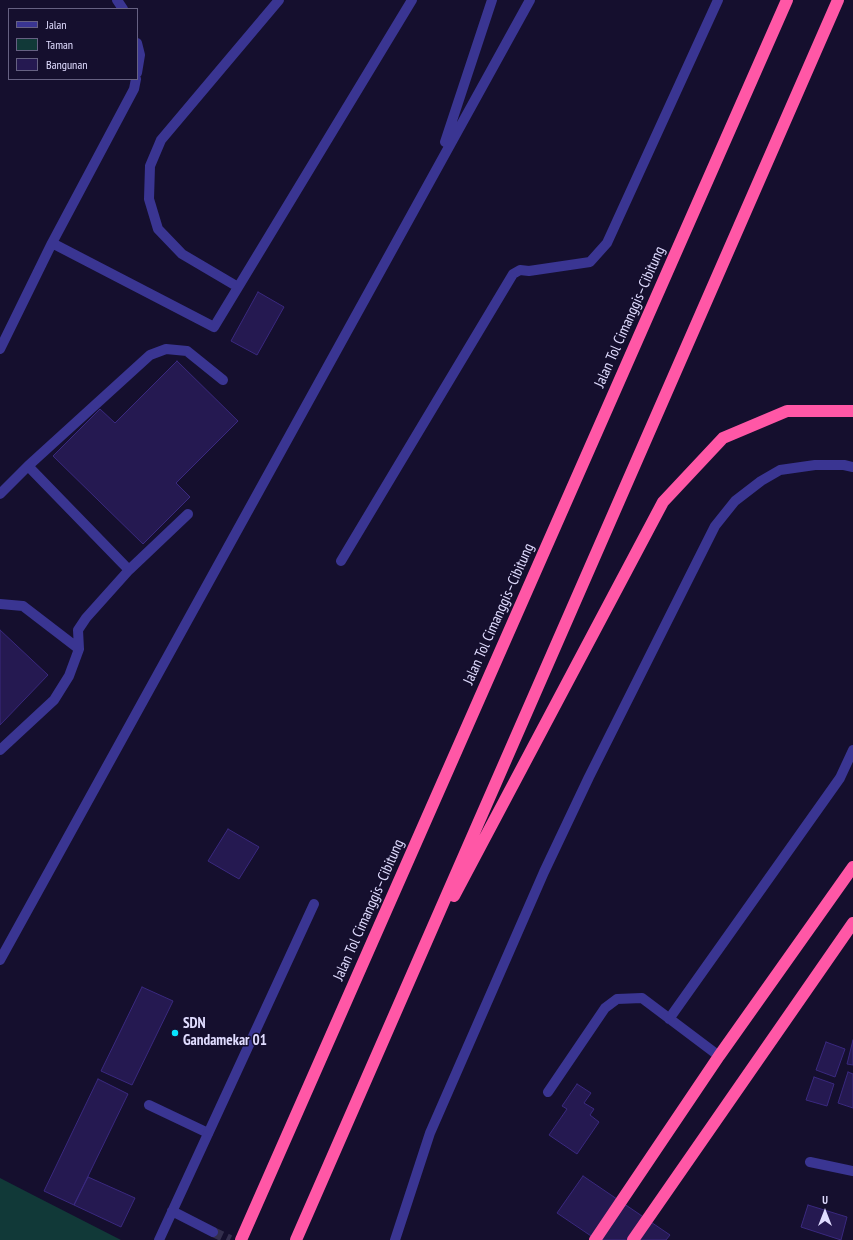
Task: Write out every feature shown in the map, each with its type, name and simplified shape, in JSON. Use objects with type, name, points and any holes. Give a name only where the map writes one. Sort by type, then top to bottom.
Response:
[{"type":"highway","name":"Jalan Tol Cimanggis–Cibitung","points":[[241,1240],[787,0]]},
{"type":"highway","points":[[296,1240],[838,0]]},
{"type":"highway","points":[[410,978],[663,502],[723,438],[788,411],[853,411]]},
{"type":"highway","points":[[595,1240],[718,1056],[853,867]]},
{"type":"highway","points":[[632,1240],[853,923]]},
{"type":"street","points":[[238,287],[182,254],[158,229],[149,199],[150,166],[161,140],[279,0]]},
{"type":"street","points":[[52,243],[214,327],[412,0]]},
{"type":"street","points":[[437,166],[492,0]]},
{"type":"street","points":[[0,960],[530,0]]},
{"type":"street","points":[[341,561],[513,274],[520,270],[528,271],[590,262],[607,243],[718,0]]},
{"type":"street","points":[[138,47],[140,55],[138,67]]},
{"type":"street","points":[[0,349],[52,243],[134,89],[136,80]]},
{"type":"street","points":[[0,494],[28,466],[150,355],[166,349],[187,350],[223,380]]},
{"type":"street","points":[[395,1240],[430,1133],[544,872],[588,777],[715,526],[735,501],[761,481],[780,470],[815,465],[844,465],[853,467]]},
{"type":"street","points":[[28,466],[129,570]]},
{"type":"street","points":[[0,750],[54,700],[69,676],[79,649],[78,630],[86,618],[129,570],[188,514]]},
{"type":"street","points":[[0,604],[24,606],[79,649]]},
{"type":"street","points":[[668,1019],[840,778],[853,750]]},
{"type":"street","points":[[158,1240],[314,904]]},
{"type":"street","points":[[548,1092],[605,1008],[618,999],[642,998],[718,1056]]},
{"type":"street","points":[[149,1106],[208,1133]]},
{"type":"street","points":[[810,1162],[853,1171]]},
{"type":"street","points":[[172,1211],[213,1232]]},
{"type":"green space","points":[[0,1178],[31,1194],[121,1240],[0,1240]]},
{"type":"building","points":[[258,292],[284,307],[257,355],[231,341]]},
{"type":"building","points":[[177,361],[238,421],[176,483],[190,497],[143,544],[53,456],[100,409],[115,423]]},
{"type":"building","points":[[0,630],[48,675],[0,725]]},
{"type":"building","points":[[228,829],[259,847],[239,879],[208,861]]},
{"type":"building","points":[[142,987],[173,1001],[132,1085],[101,1071]]},
{"type":"building","points":[[853,1040],[853,1065],[847,1064]]},
{"type":"building","points":[[826,1042],[845,1049],[835,1077],[816,1070]]},
{"type":"building","points":[[848,1072],[853,1074],[853,1108],[838,1103]]},
{"type":"building","points":[[814,1077],[834,1084],[827,1106],[806,1100]]},
{"type":"building","points":[[98,1079],[128,1094],[74,1205],[44,1191]]},
{"type":"building","points":[[577,1084],[591,1093],[584,1103],[594,1109],[590,1115],[599,1122],[577,1154],[549,1135],[567,1109],[562,1106]]},
{"type":"building","points":[[583,1176],[670,1235],[666,1240],[597,1240],[557,1213]]},
{"type":"building","points":[[88,1177],[135,1198],[121,1227],[74,1205]]},
{"type":"building","points":[[808,1205],[847,1217],[841,1240],[801,1227]]},
{"type":"tunnel","points":[[213,1232],[230,1240]]},
{"type":"place","name":"SDN Gandamekar 01","points":[[175,1033]]}]
